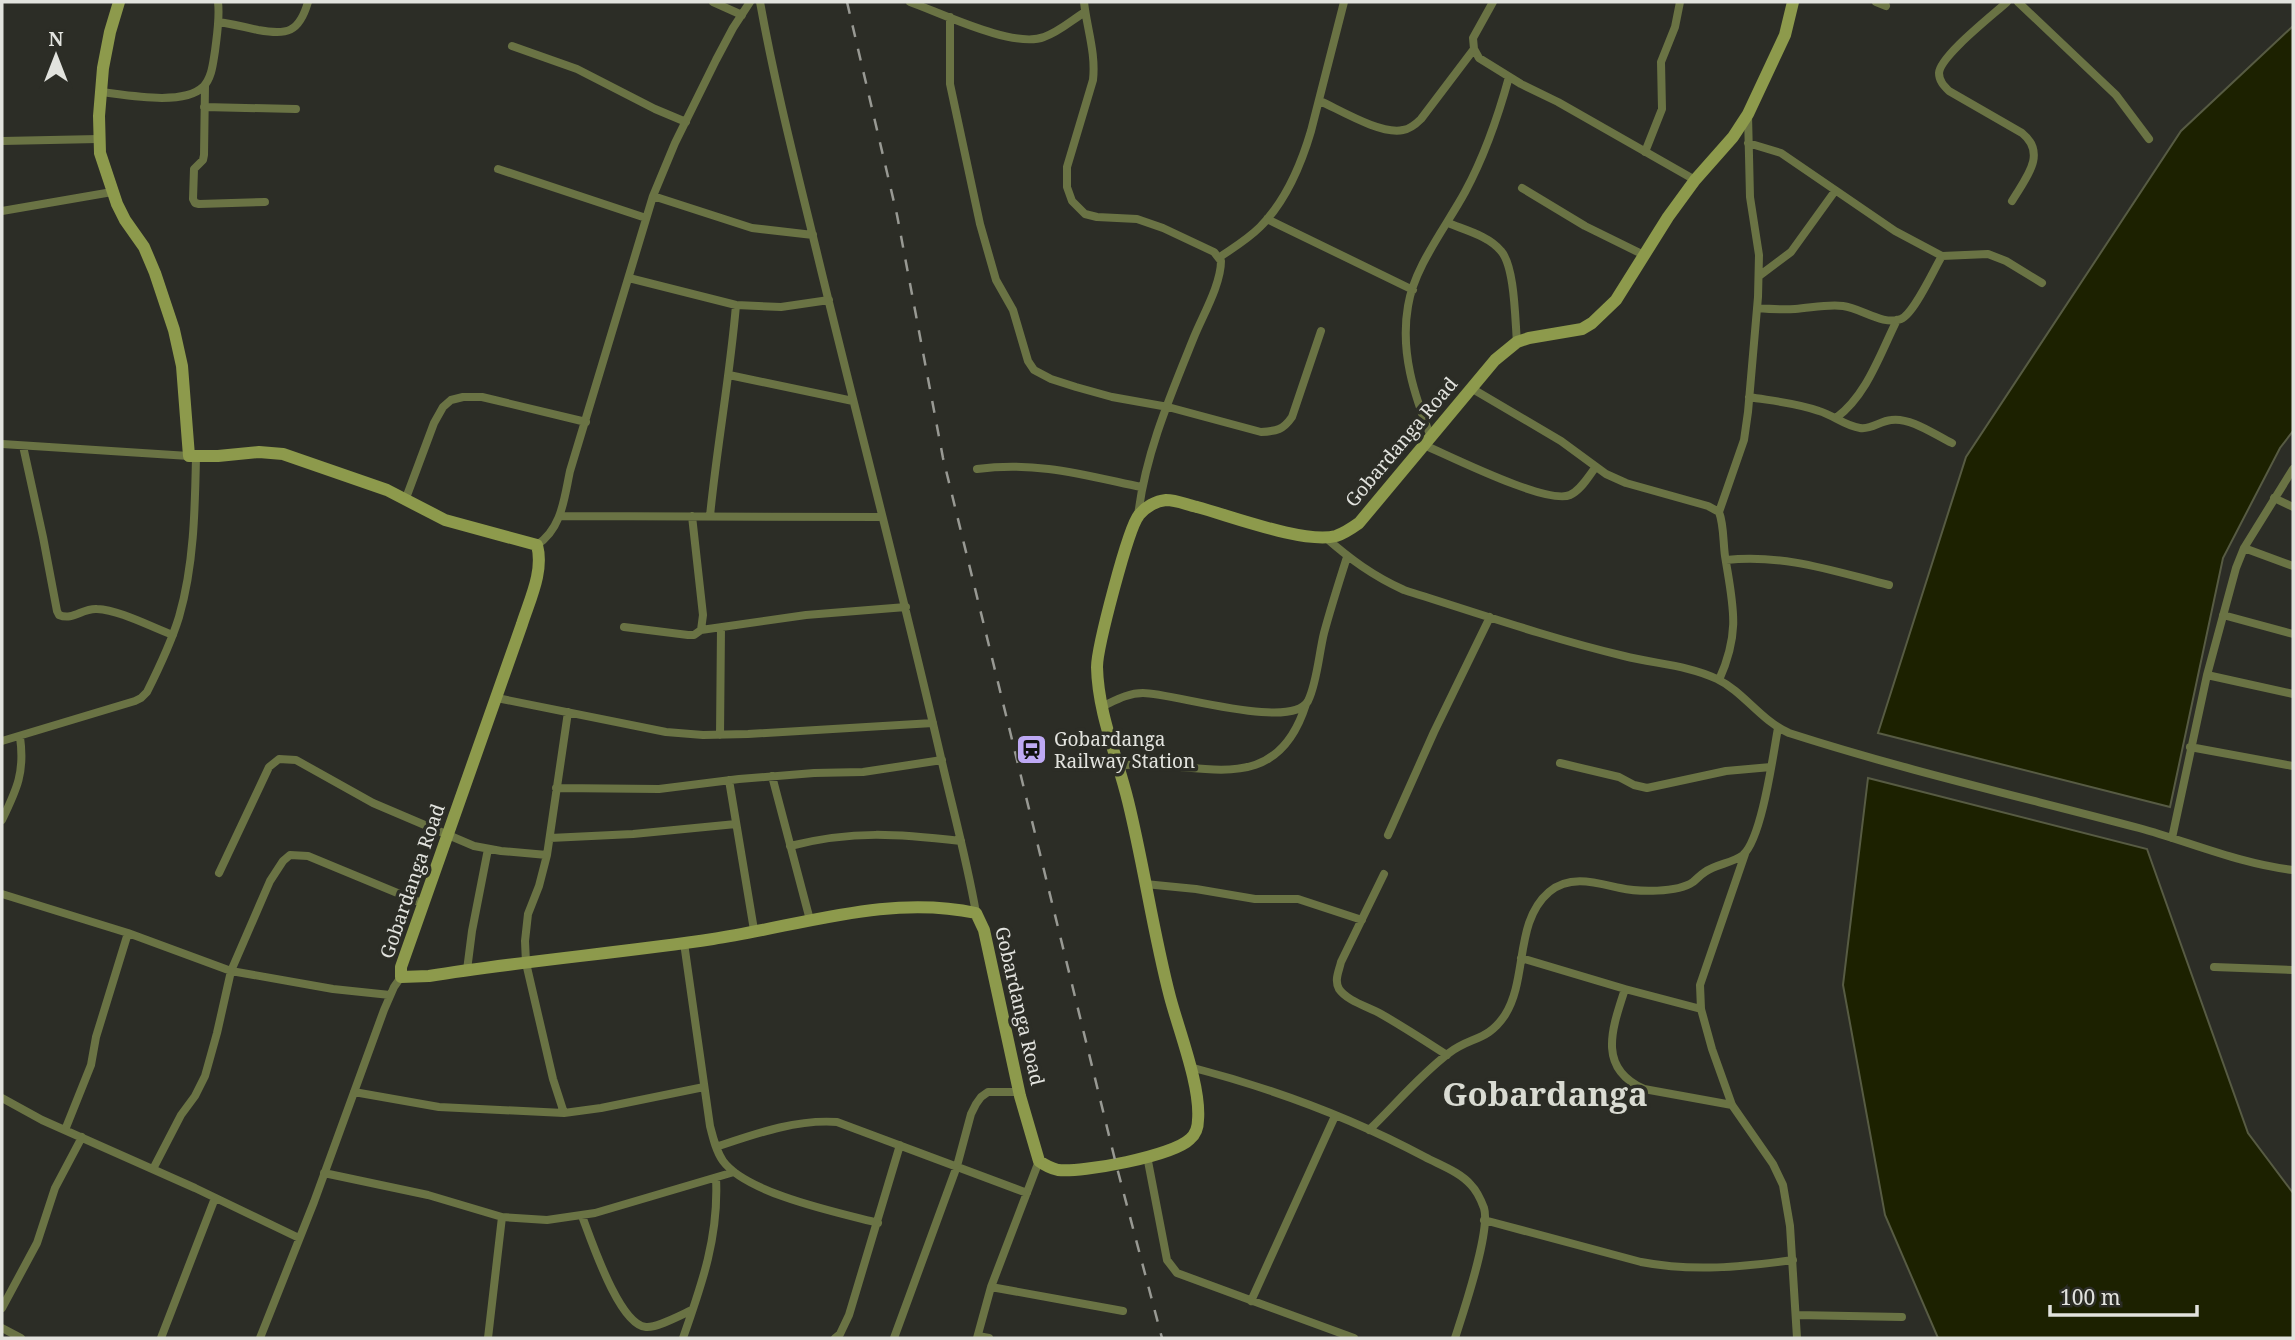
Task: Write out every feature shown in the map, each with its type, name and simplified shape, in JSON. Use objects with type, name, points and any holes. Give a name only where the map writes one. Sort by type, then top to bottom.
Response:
[{"type":"main road","points":[[119,2],[106,47],[98,139],[112,192],[125,220],[144,247],[178,344],[192,456],[274,452],[405,498],[445,520],[537,545]]},
{"type":"main road","name":"Gobardanga Road","points":[[1325,537],[1340,534],[1359,523],[1495,360],[1517,342],[1582,329],[1592,323],[1621,294],[1695,180],[1733,137],[1748,114],[1785,35],[1793,2]]},
{"type":"main road","points":[[1039,1161],[1047,1167],[1059,1170],[1077,1170],[1116,1164],[1180,1146],[1196,1131],[1199,1112],[1190,1067],[1158,950],[1129,803],[1098,678],[1098,653],[1131,532],[1138,516],[1153,504],[1172,501],[1258,525],[1325,537]]},
{"type":"main road","name":"Gobardanga Road","points":[[537,545],[539,563],[536,580],[401,967],[401,976],[409,978],[684,943],[810,920],[902,907],[976,913],[984,930],[1019,1092],[1039,1161]]},
{"type":"street","points":[[218,2],[219,22],[213,66],[205,86],[204,155],[193,173],[193,199],[195,203],[265,202]]},
{"type":"street","points":[[219,22],[271,32],[287,32],[299,23],[308,2]]},
{"type":"street","points":[[713,2],[742,15]]},
{"type":"street","points":[[537,545],[550,534],[560,516],[570,471],[653,196],[733,28],[750,2]]},
{"type":"street","points":[[760,2],[770,56],[881,517],[906,607],[976,913]]},
{"type":"street","points":[[910,2],[999,34],[1032,40],[1044,37],[1086,12]]},
{"type":"street","points":[[1084,2],[1094,67],[1093,80],[1067,167],[1067,187],[1073,201],[1085,214],[1137,219],[1220,257],[1221,269],[1144,474],[1138,516]]},
{"type":"street","points":[[1220,257],[1246,239],[1277,207],[1305,152],[1345,2]]},
{"type":"street","points":[[1493,2],[1473,38],[1474,49],[1479,58],[1695,180]]},
{"type":"street","points":[[1645,152],[1662,109],[1661,62],[1675,27],[1680,2]]},
{"type":"street","points":[[1876,2],[1886,6]]},
{"type":"street","points":[[2007,2],[1944,59],[1939,75],[1942,82],[1958,98],[2029,138],[2034,147],[2034,163],[2012,201]]},
{"type":"street","points":[[2018,2],[2116,95],[2149,139]]},
{"type":"street","points":[[950,17],[950,83],[989,262],[1013,310],[1028,361],[1034,370],[1051,379],[1112,397],[1168,407],[1261,432],[1276,431],[1285,427],[1292,417],[1321,331]]},
{"type":"street","points":[[512,46],[577,69],[686,122]]},
{"type":"street","points":[[1320,101],[1375,126],[1403,131],[1413,127],[1421,119],[1474,49]]},
{"type":"street","points":[[1509,77],[1485,151],[1425,261],[1413,290],[1407,308],[1406,323],[1408,368],[1427,441],[1509,482],[1554,496],[1572,495],[1595,468]]},
{"type":"street","points":[[101,93],[168,97],[196,91],[205,86]]},
{"type":"street","points":[[204,107],[296,109]]},
{"type":"street","points":[[1719,680],[1731,649],[1735,626],[1719,512],[1744,440],[1759,276],[1757,238],[1750,197],[1748,114]]},
{"type":"street","points":[[2,141],[98,139]]},
{"type":"street","points":[[1748,143],[1782,153],[1895,231],[1942,256],[1988,254],[2006,261],[2042,283]]},
{"type":"street","points":[[498,169],[646,218]]},
{"type":"street","points":[[1522,188],[1585,226],[1644,255]]},
{"type":"street","points":[[1759,276],[1791,253],[1835,191]]},
{"type":"street","points":[[2,211],[112,192]]},
{"type":"street","points":[[653,196],[752,228],[813,235]]},
{"type":"street","points":[[1267,219],[1413,290]]},
{"type":"street","points":[[1448,223],[1486,239],[1502,252],[1511,280],[1517,342]]},
{"type":"street","points":[[1836,418],[1863,389],[1897,320],[1908,314],[1942,256]]},
{"type":"street","points":[[629,278],[736,305],[781,307],[829,300]]},
{"type":"street","points":[[710,516],[736,305]]},
{"type":"street","points":[[1757,308],[1843,306],[1897,320]]},
{"type":"street","points":[[729,375],[853,401]]},
{"type":"street","points":[[1471,388],[1561,441],[1595,468],[1626,483],[1708,506],[1719,512]]},
{"type":"street","points":[[405,498],[434,423],[443,407],[451,400],[482,397],[586,422]]},
{"type":"street","points":[[1749,397],[1804,406],[1857,428],[1899,420],[1952,443]]},
{"type":"street","points":[[2,444],[192,456],[194,504],[181,607],[173,635],[153,680],[141,698],[2,741]]},
{"type":"street","points":[[23,446],[59,615],[69,617],[89,610],[104,610],[173,635]]},
{"type":"street","points":[[977,469],[1041,466],[1141,487]]},
{"type":"street","points":[[2172,838],[2207,675],[2236,568],[2244,548],[2293,469]]},
{"type":"street","points":[[2274,498],[2293,507]]},
{"type":"street","points":[[560,516],[881,517]]},
{"type":"street","points":[[692,516],[703,615],[701,630]]},
{"type":"street","points":[[1325,537],[1347,557],[1380,579],[1404,590],[1626,657],[1701,672],[1719,680],[1778,728],[1813,741],[2172,838],[2245,861],[2293,870]]},
{"type":"street","points":[[2244,548],[2293,566]]},
{"type":"street","points":[[1118,766],[1224,770],[1258,764],[1284,746],[1294,735],[1307,702],[1324,632],[1347,557]]},
{"type":"street","points":[[1726,559],[1788,560],[1889,585]]},
{"type":"street","points":[[624,626],[694,635],[701,630],[806,615],[906,607]]},
{"type":"street","points":[[2223,615],[2293,634]]},
{"type":"street","points":[[1388,835],[1490,617]]},
{"type":"street","points":[[720,735],[721,628]]},
{"type":"street","points":[[2207,675],[2293,694]]},
{"type":"street","points":[[1103,706],[1132,693],[1167,695],[1233,709],[1267,712],[1292,712],[1303,708],[1307,702]]},
{"type":"street","points":[[497,698],[666,732],[720,735],[933,723]]},
{"type":"street","points":[[564,1113],[553,1079],[526,963],[525,941],[528,914],[547,855],[568,712]]},
{"type":"street","points":[[1778,728],[1759,822],[1745,854],[1700,985],[1701,1009],[1732,1105],[1773,1164],[1783,1185],[1790,1226],[1797,1338]]},
{"type":"street","points":[[2,820],[22,775],[20,737]]},
{"type":"street","points":[[2190,747],[2293,766]]},
{"type":"street","points":[[219,873],[269,767],[279,759],[296,760],[373,803],[462,841],[488,849],[547,855]]},
{"type":"street","points":[[556,788],[659,789],[814,772],[863,772],[942,760]]},
{"type":"street","points":[[1560,763],[1619,777],[1647,788],[1726,771],[1771,767]]},
{"type":"street","points":[[772,776],[810,920]]},
{"type":"street","points":[[729,780],[754,930]]},
{"type":"street","points":[[550,838],[645,833],[736,824]]},
{"type":"street","points":[[790,846],[825,837],[881,834],[961,841]]},
{"type":"street","points":[[467,971],[488,849]]},
{"type":"street","points":[[1369,1130],[1447,1055],[1485,1036],[1505,1015],[1512,1000],[1530,921],[1547,893],[1557,886],[1590,880],[1631,891],[1671,888],[1692,882],[1707,870],[1745,854]]},
{"type":"street","points":[[153,1169],[205,1076],[231,971],[270,881],[283,861],[290,855],[308,856],[424,904]]},
{"type":"street","points":[[1384,874],[1337,977],[1340,990],[1447,1055]]},
{"type":"street","points":[[1145,884],[1255,899],[1298,899],[1362,920]]},
{"type":"street","points":[[2,894],[128,933],[231,971],[322,987],[390,995]]},
{"type":"street","points":[[65,1130],[91,1065],[96,1037],[128,933]]},
{"type":"street","points":[[684,943],[710,1126],[723,1161],[753,1184],[803,1203],[878,1223]]},
{"type":"street","points":[[1521,958],[1701,1009]]},
{"type":"street","points":[[2214,967],[2293,970]]},
{"type":"street","points":[[260,1338],[390,995],[401,976]]},
{"type":"street","points":[[1625,989],[1613,1025],[1612,1057],[1618,1073],[1631,1084],[1644,1089],[1732,1105]]},
{"type":"street","points":[[1190,1067],[1241,1081],[1369,1130],[1427,1158],[1471,1184],[1485,1212],[1471,1290],[1455,1338]]},
{"type":"street","points":[[354,1093],[439,1107],[564,1113],[704,1087]]},
{"type":"street","points":[[894,1338],[957,1166],[971,1114],[981,1097],[988,1092],[1019,1092]]},
{"type":"street","points":[[2,1098],[299,1238]]},
{"type":"street","points":[[1251,1301],[1335,1116]]},
{"type":"street","points":[[716,1147],[766,1132],[816,1122],[837,1122],[1027,1193]]},
{"type":"street","points":[[2,1308],[37,1243],[55,1188],[82,1137]]},
{"type":"street","points":[[835,1338],[840,1334],[849,1315],[900,1145]]},
{"type":"street","points":[[1147,1156],[1170,1266],[1195,1280],[1354,1338]]},
{"type":"street","points":[[989,1338],[978,1337],[991,1287],[1039,1161]]},
{"type":"street","points":[[324,1173],[428,1195],[502,1217],[547,1220],[582,1216],[734,1172]]},
{"type":"street","points":[[683,1338],[716,1224],[716,1178]]},
{"type":"street","points":[[161,1338],[215,1198]]},
{"type":"street","points":[[582,1216],[621,1305],[635,1324],[650,1327],[692,1311]]},
{"type":"street","points":[[488,1338],[502,1217]]},
{"type":"street","points":[[1484,1220],[1667,1267],[1738,1268],[1793,1260]]},
{"type":"street","points":[[991,1287],[1123,1311]]},
{"type":"street","points":[[1796,1315],[1902,1317]]},
{"type":"street","points":[[2,1328],[21,1338]]},
{"type":"shaded area","points":[[2293,26],[2293,431],[2280,448],[2223,558],[2170,807],[1878,733],[1966,457],[2181,131]]},
{"type":"shaded area","points":[[1868,778],[2147,849],[2248,1133],[2293,1193],[2293,1338],[1938,1338],[1885,1215],[1843,985]]},
{"type":"railway","points":[[847,2],[897,215],[943,458],[1116,1164],[1162,1338]]},
{"type":"place","name":"Gobardanga Railway Station","points":[[1031,750]]},
{"type":"district","name":"Gobardanga","points":[[1545,1093]]}]
